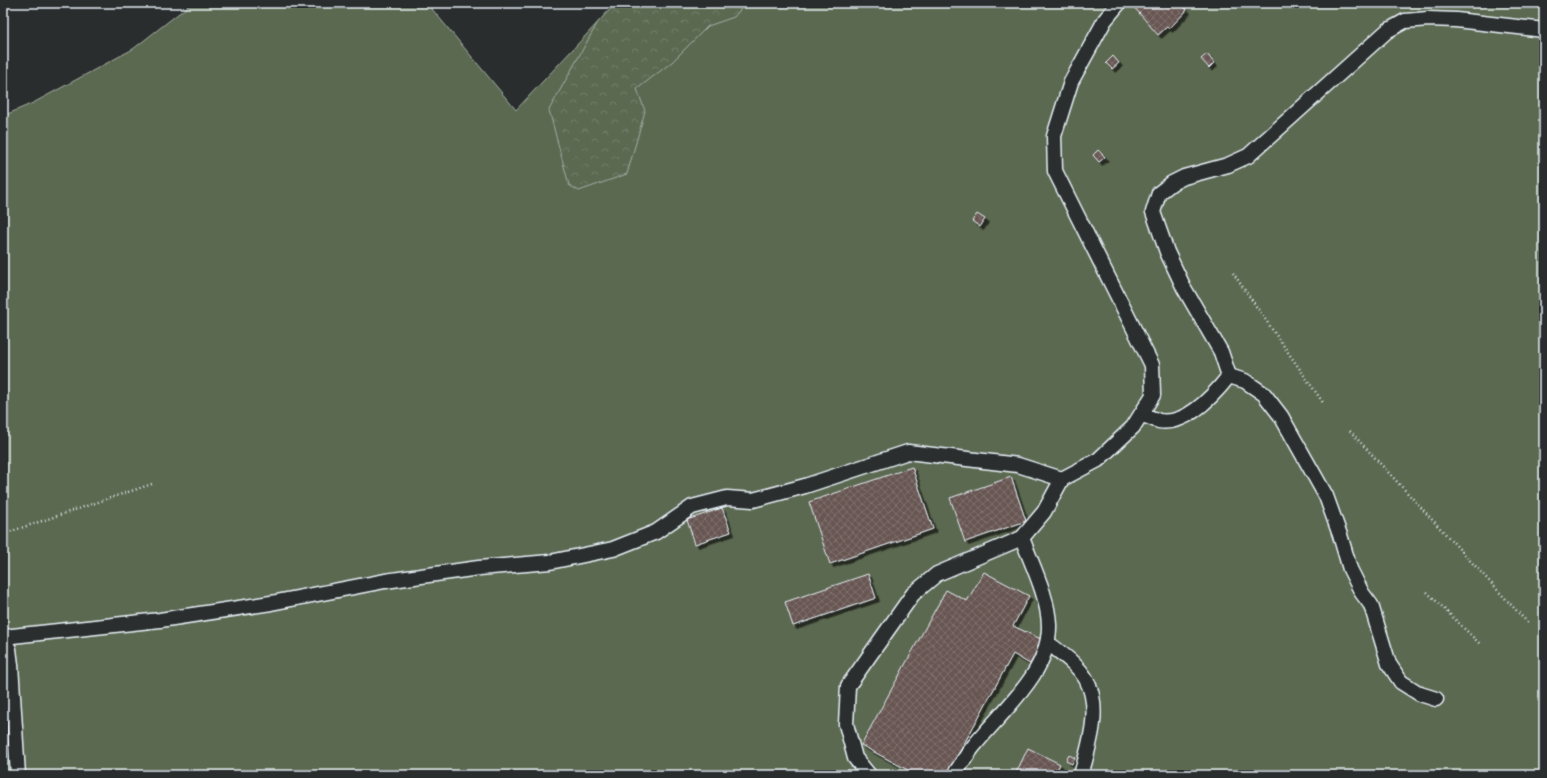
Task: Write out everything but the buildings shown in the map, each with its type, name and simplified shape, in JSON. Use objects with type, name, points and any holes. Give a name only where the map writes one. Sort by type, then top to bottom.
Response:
[{"type":"lane","points":[[869,775],[855,758],[846,724],[848,686],[914,594],[937,574],[1022,538],[1044,512],[1062,479],[1098,460],[1133,426],[1153,395],[1152,365],[1055,171],[1054,136],[1071,82],[1105,20],[1119,3]]},
{"type":"lane","points":[[1229,376],[1221,352],[1184,288],[1158,230],[1153,212],[1159,193],[1184,177],[1228,165],[1248,156],[1387,31],[1405,21],[1456,20],[1544,30]]},
{"type":"lane","points":[[1141,414],[1159,421],[1171,420],[1198,409],[1217,392],[1229,376]]},
{"type":"lane","points":[[1229,376],[1245,381],[1264,394],[1281,416],[1326,496],[1350,569],[1362,592],[1371,605],[1389,664],[1401,682],[1420,694],[1436,700]]},
{"type":"lane","points":[[18,775],[11,665],[9,649],[3,638],[160,620],[271,603],[385,580],[478,568],[550,562],[613,550],[656,532],[692,507],[727,498],[753,500],[805,486],[908,452],[1018,465],[1062,479]]},
{"type":"lane","points":[[954,775],[973,747],[1015,702],[1044,655],[1048,643],[1049,624],[1044,598],[1022,538]]},
{"type":"lane","points":[[1048,643],[1071,661],[1086,679],[1092,697],[1093,729],[1081,775]]},
{"type":"path","points":[[1233,273],[1324,404]]},
{"type":"path","points":[[1350,431],[1528,623]]},
{"type":"path","points":[[3,534],[152,484]]},
{"type":"path","points":[[1428,592],[1481,645]]},
{"type":"green space","points":[[192,3],[427,3],[516,110],[616,3],[1544,3],[1544,775],[3,775],[3,116],[33,103],[133,49]]},
{"type":"green space","points":[[616,3],[746,3],[734,17],[708,26],[672,62],[637,89],[645,111],[627,174],[579,191],[569,185],[549,110],[598,22]]}]
